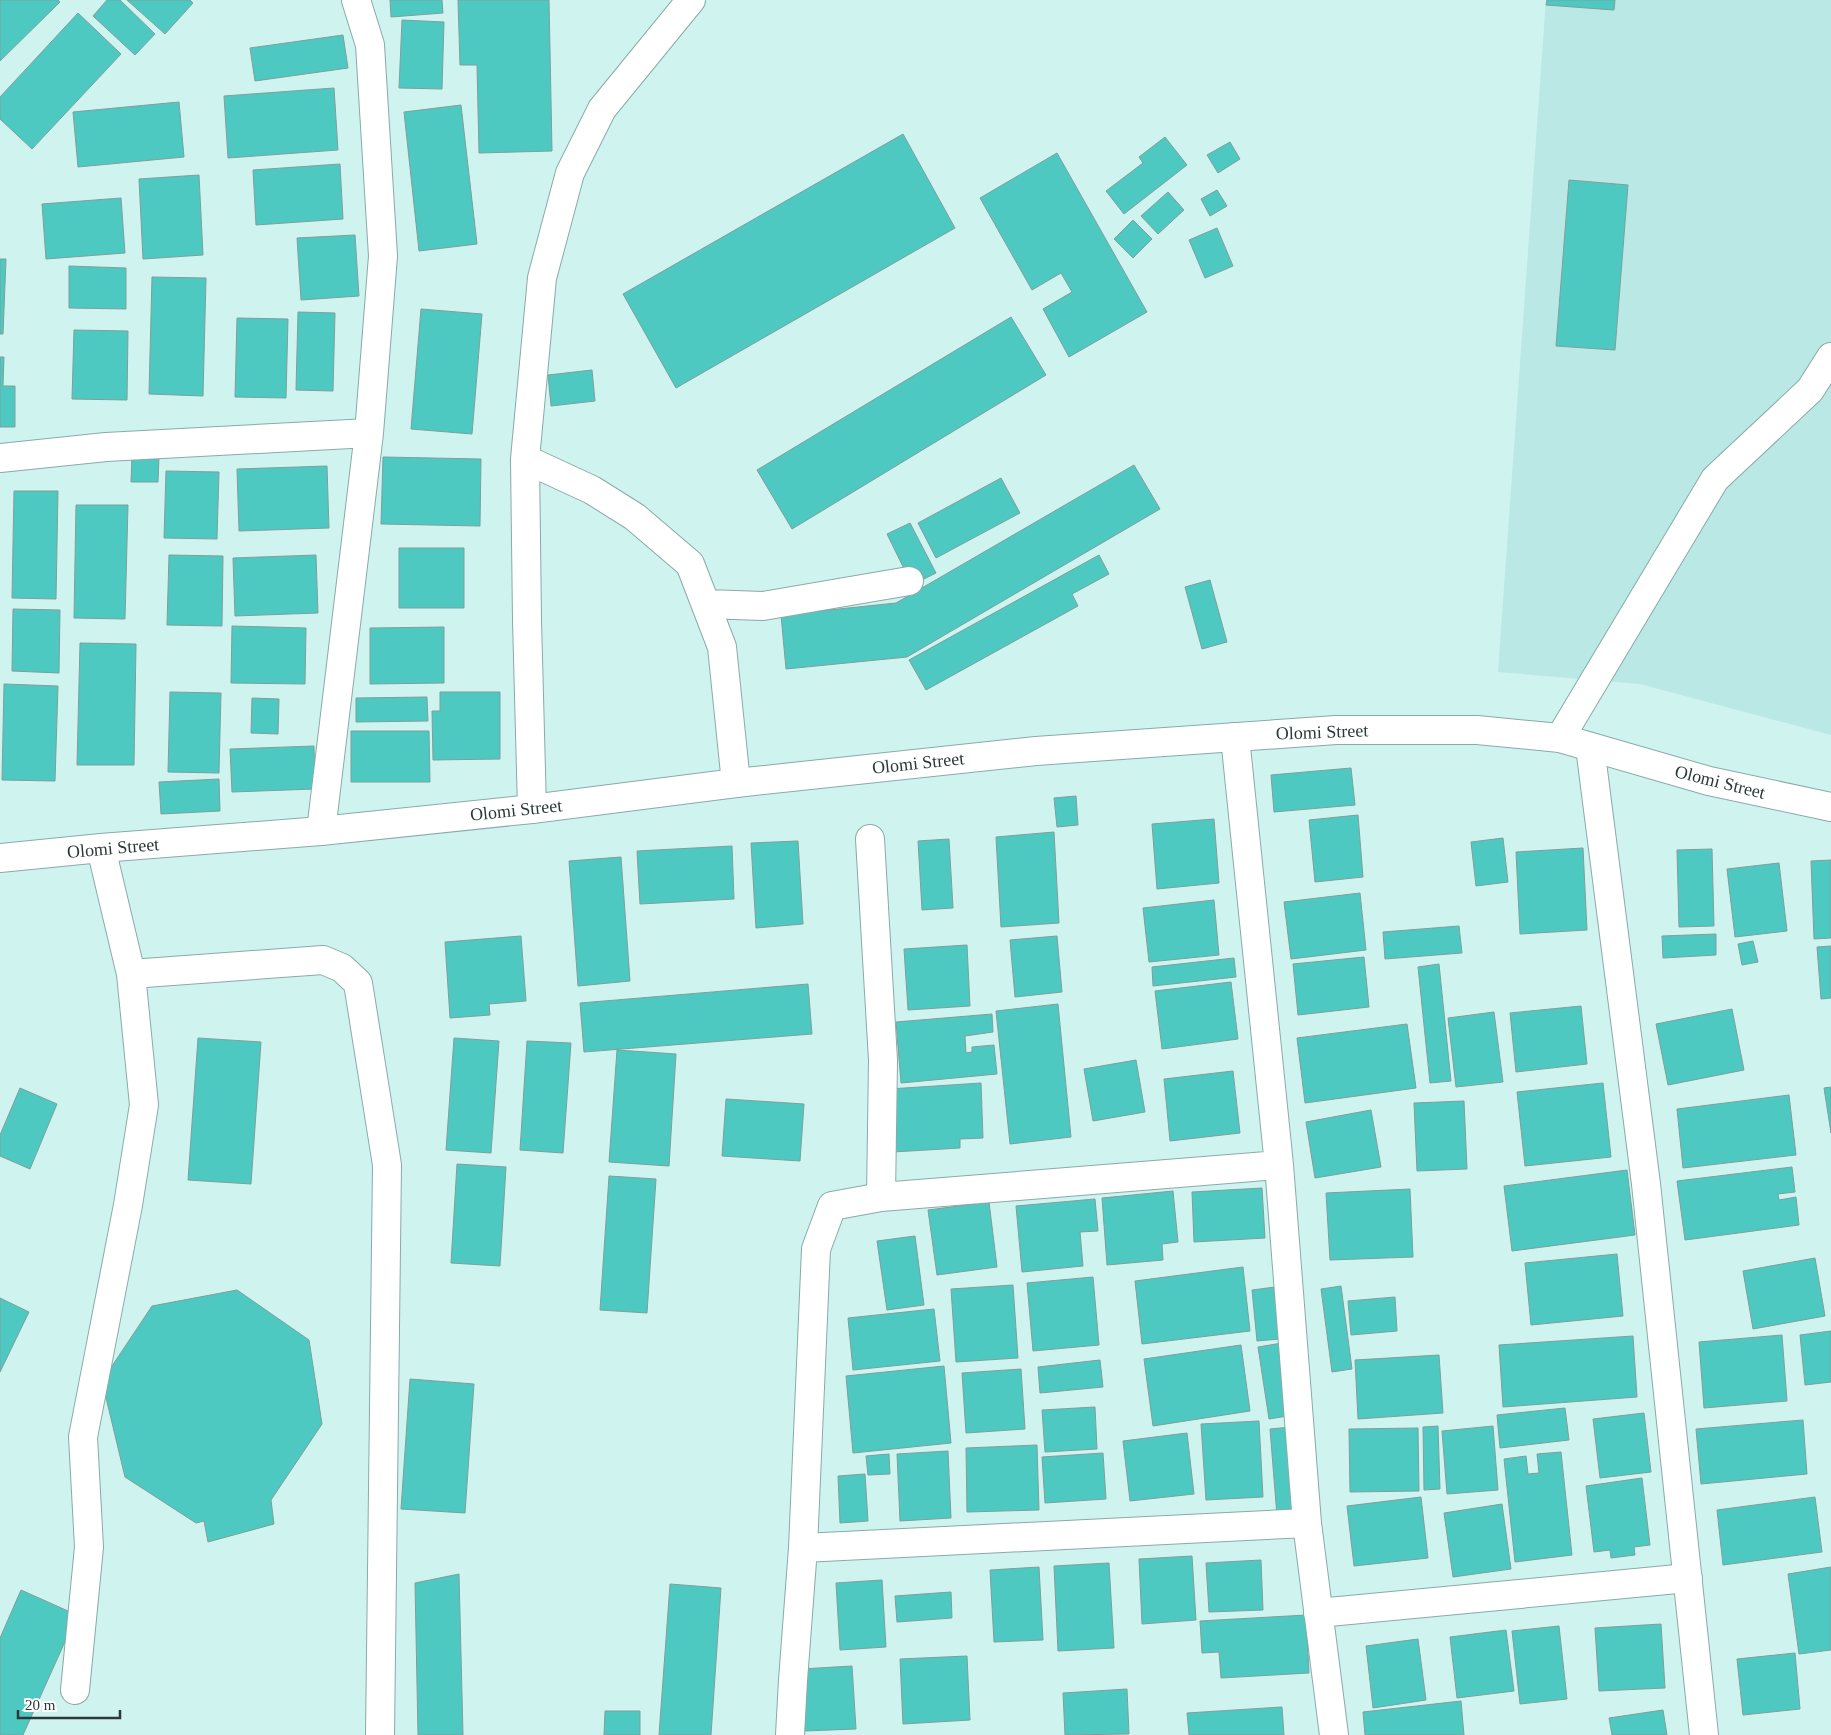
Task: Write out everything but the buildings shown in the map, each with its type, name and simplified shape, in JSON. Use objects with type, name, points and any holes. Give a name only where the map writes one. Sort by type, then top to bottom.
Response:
[{"type":"street","points":[[321,831],[369,432],[382,256],[370,45],[356,0]]},
{"type":"street","points":[[532,809],[527,620],[526,459],[542,278],[570,172],[602,109],[691,0]]},
{"type":"street","points":[[1560,738],[1715,479],[1810,390],[1831,357]]},
{"type":"street","points":[[0,458],[106,447],[369,432]]},
{"type":"street","points":[[526,459],[592,490],[635,517],[690,564],[722,647],[736,783]]},
{"type":"street","points":[[706,604],[762,606],[909,581]]},
{"type":"street","name":"Olomi Street","points":[[0,858],[321,831],[532,809],[736,783],[1036,751],[1336,730],[1477,730],[1560,738],[1709,781],[1831,807]]},
{"type":"street","points":[[1235,736],[1278,1165],[1307,1523],[1334,1735]]},
{"type":"street","points":[[1590,747],[1646,1184],[1704,1735]]},
{"type":"street","points":[[870,839],[883,1060],[881,1197]]},
{"type":"street","points":[[75,1690],[89,1547],[83,1437],[128,1205],[144,1105],[131,974],[101,848]]},
{"type":"street","points":[[131,974],[323,960],[342,968],[358,983],[387,1165],[380,1735]]},
{"type":"street","points":[[790,1735],[803,1548],[816,1248],[832,1206],[881,1197],[1278,1165]]},
{"type":"street","points":[[803,1548],[1307,1523]]},
{"type":"street","points":[[1318,1613],[1688,1578]]},
{"type":"shaded area","points":[[1546,0],[1831,0],[1831,735],[1640,684],[1498,672]]}]
